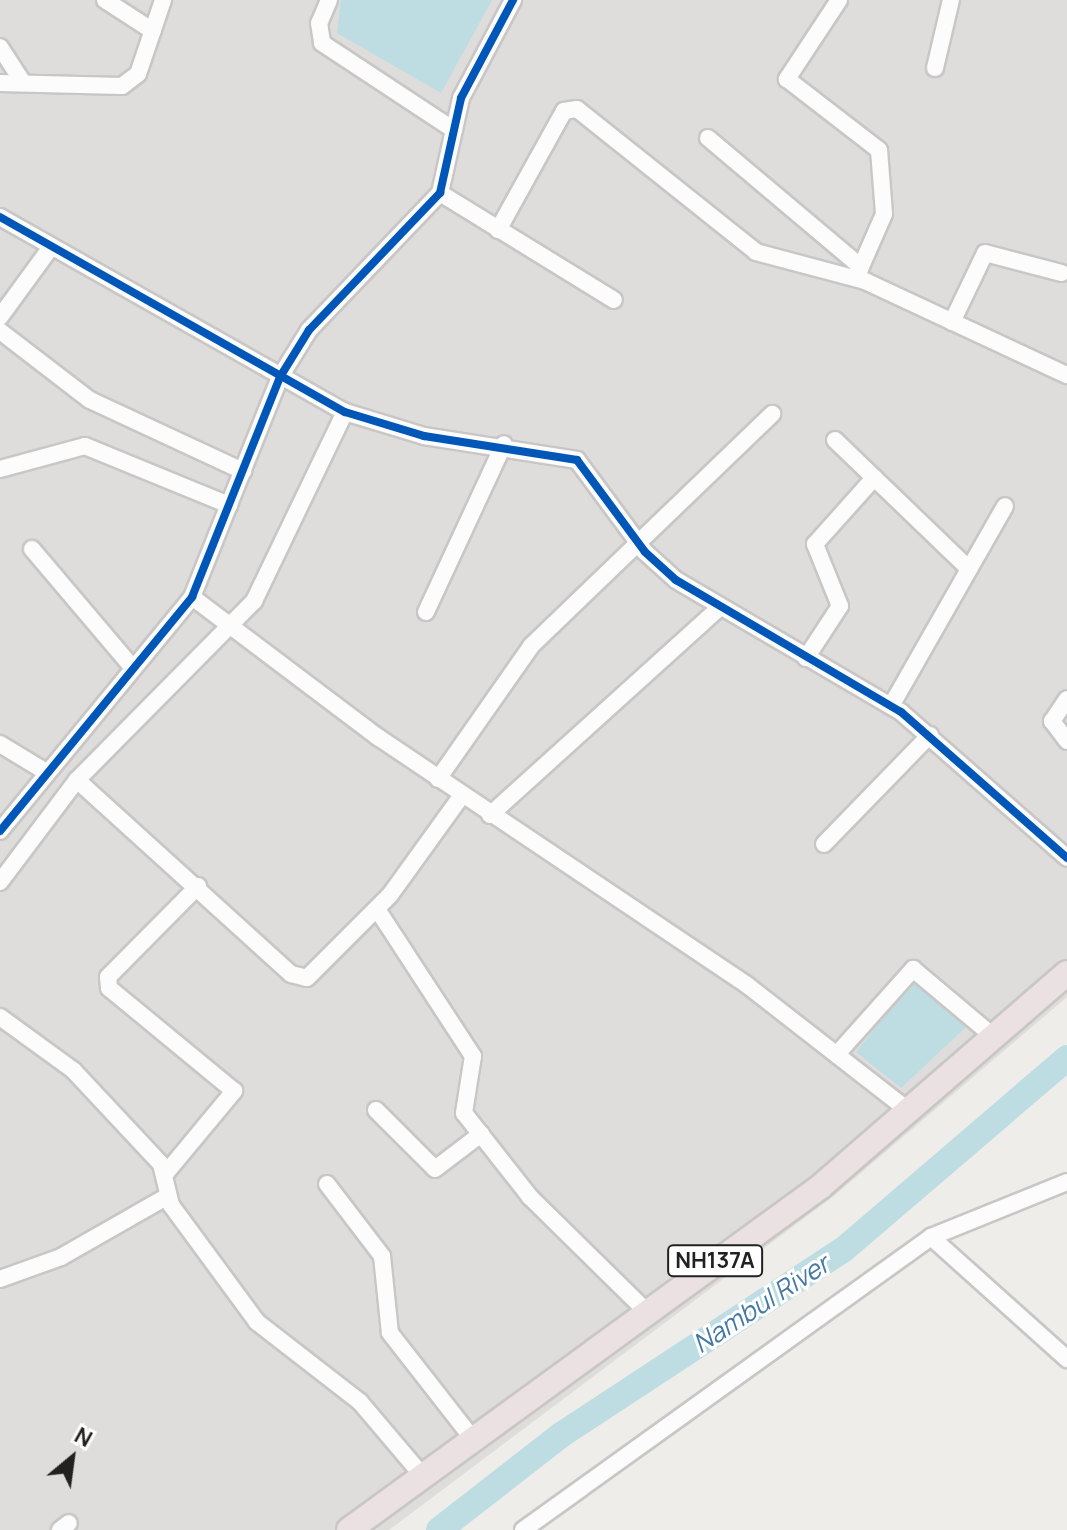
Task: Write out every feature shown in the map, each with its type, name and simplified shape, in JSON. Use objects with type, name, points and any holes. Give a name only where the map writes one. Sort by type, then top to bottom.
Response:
[{"type":"highway","name":"NH137A","points":[[349,1530],[645,1310],[787,1213],[910,1112],[1067,973]]},
{"type":"street","points":[[105,0],[153,31]]},
{"type":"street","points":[[0,83],[22,81],[122,86],[138,74],[163,0]]},
{"type":"street","points":[[329,0],[319,23],[322,43],[454,130]]},
{"type":"street","points":[[0,831],[192,597],[280,377],[326,309],[440,193],[465,87],[513,0]]},
{"type":"street","points":[[839,0],[787,79],[879,150],[884,214],[859,272]]},
{"type":"street","points":[[935,68],[951,0]]},
{"type":"street","points":[[0,47],[22,81]]},
{"type":"street","points":[[492,226],[564,111],[577,109],[756,252],[787,266],[859,272]]},
{"type":"street","points":[[708,138],[859,272],[952,322],[1067,375]]},
{"type":"street","points":[[440,193],[614,300]]},
{"type":"street","points":[[0,217],[345,412],[424,436],[504,444],[577,460],[639,544],[717,610],[891,706],[930,735],[1067,858]]},
{"type":"street","points":[[0,317],[51,247]]},
{"type":"street","points":[[952,322],[985,253],[1061,273]]},
{"type":"street","points":[[0,331],[90,400],[243,471]]},
{"type":"street","points":[[0,882],[77,780],[220,619],[276,565],[345,412]]},
{"type":"street","points":[[438,779],[520,659],[772,414]]},
{"type":"street","points":[[835,440],[969,569]]},
{"type":"street","points":[[426,612],[504,444]]},
{"type":"street","points":[[0,469],[85,446],[229,505]]},
{"type":"street","points":[[806,658],[840,606],[815,544],[874,478]]},
{"type":"street","points":[[891,706],[1005,506]]},
{"type":"street","points":[[32,549],[132,667]]},
{"type":"street","points":[[192,597],[438,779],[702,953],[838,1053],[910,1112]]},
{"type":"street","points":[[490,815],[717,610]]},
{"type":"street","points":[[1067,699],[1052,721],[1067,741]]},
{"type":"street","points":[[824,844],[930,735]]},
{"type":"street","points":[[0,744],[46,772]]},
{"type":"street","points":[[77,780],[298,977],[312,975],[377,909],[462,795]]},
{"type":"street","points":[[166,1173],[234,1091],[109,988],[108,977],[198,886]]},
{"type":"street","points":[[377,909],[473,1056],[461,1104],[481,1134],[530,1197],[645,1310]]},
{"type":"street","points":[[838,1053],[913,969],[994,1037]]},
{"type":"street","points":[[0,1017],[73,1070],[166,1173],[168,1196],[267,1333],[360,1402],[422,1475]]},
{"type":"street","points":[[376,1110],[435,1169],[481,1134]]},
{"type":"street","points":[[523,1530],[931,1237],[1067,1182]]},
{"type":"street","points":[[327,1184],[382,1256],[390,1333],[472,1438]]},
{"type":"street","points":[[0,1279],[61,1257],[168,1196]]},
{"type":"street","points":[[931,1237],[1067,1359]]},
{"type":"shaded area","points":[[0,0],[1067,0],[1067,997],[835,1195],[389,1530],[0,1530]]},
{"type":"water","points":[[341,0],[492,0],[441,93],[337,33]]},
{"type":"water","points":[[917,976],[967,1026],[901,1088],[856,1052]]},
{"type":"waterway","name":"Nambul River","points":[[439,1530],[561,1435],[843,1250],[1067,1058]]},
{"type":"cycle path","points":[[0,831],[192,597],[280,377],[309,330],[440,193],[461,98],[513,0]]},
{"type":"cycle path","points":[[0,217],[345,412],[424,436],[577,460],[645,552],[676,580],[901,712],[1067,858]]}]
